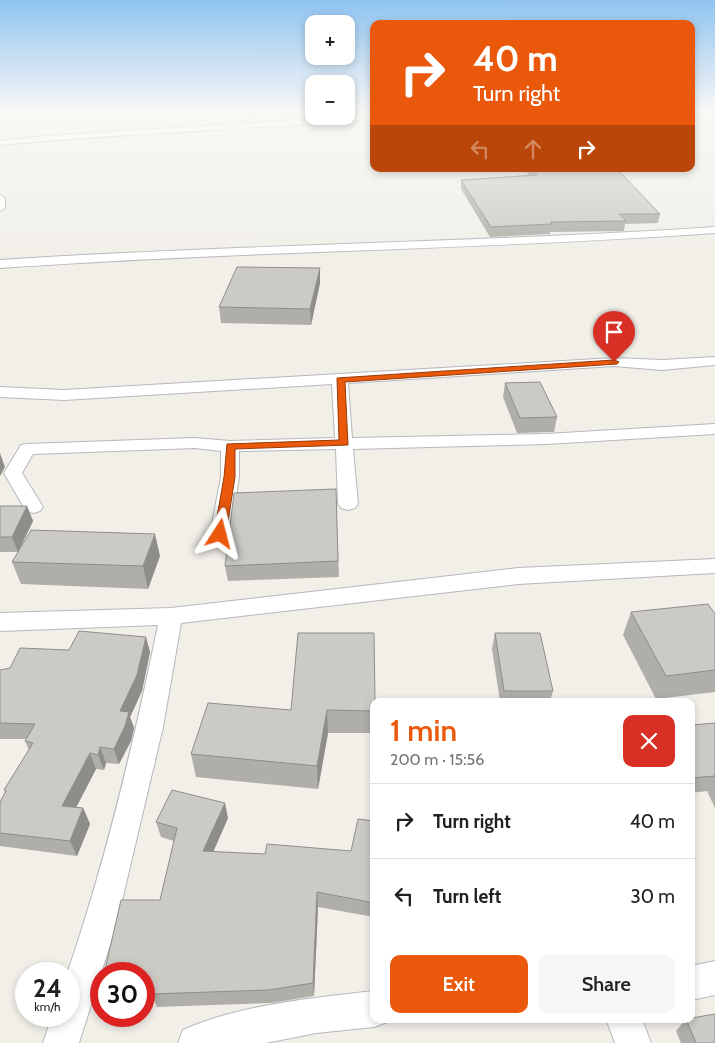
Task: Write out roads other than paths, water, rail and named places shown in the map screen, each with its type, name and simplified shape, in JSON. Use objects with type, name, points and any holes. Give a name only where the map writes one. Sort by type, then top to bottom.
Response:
[{"type":"street","points":[[0,198],[0,208]]},
{"type":"street","points":[[0,264],[174,254],[560,240],[715,230]]},
{"type":"street","points":[[0,392],[64,395],[340,380],[614,362],[662,364],[715,361]]},
{"type":"street","points":[[340,380],[348,504]]},
{"type":"street","points":[[33,507],[13,473],[27,449],[196,443],[230,446],[546,439],[715,429]]},
{"type":"street","points":[[220,534],[230,477],[230,446]]},
{"type":"street","points":[[0,622],[171,616],[518,576],[715,566]]},
{"type":"street","points":[[61,1043],[104,907],[150,727],[171,616]]},
{"type":"street","points":[[695,982],[715,978]]},
{"type":"street","points":[[196,1043],[212,1036],[316,1015],[370,1009]]},
{"type":"street","points":[[626,1023],[633,1043]]}]
